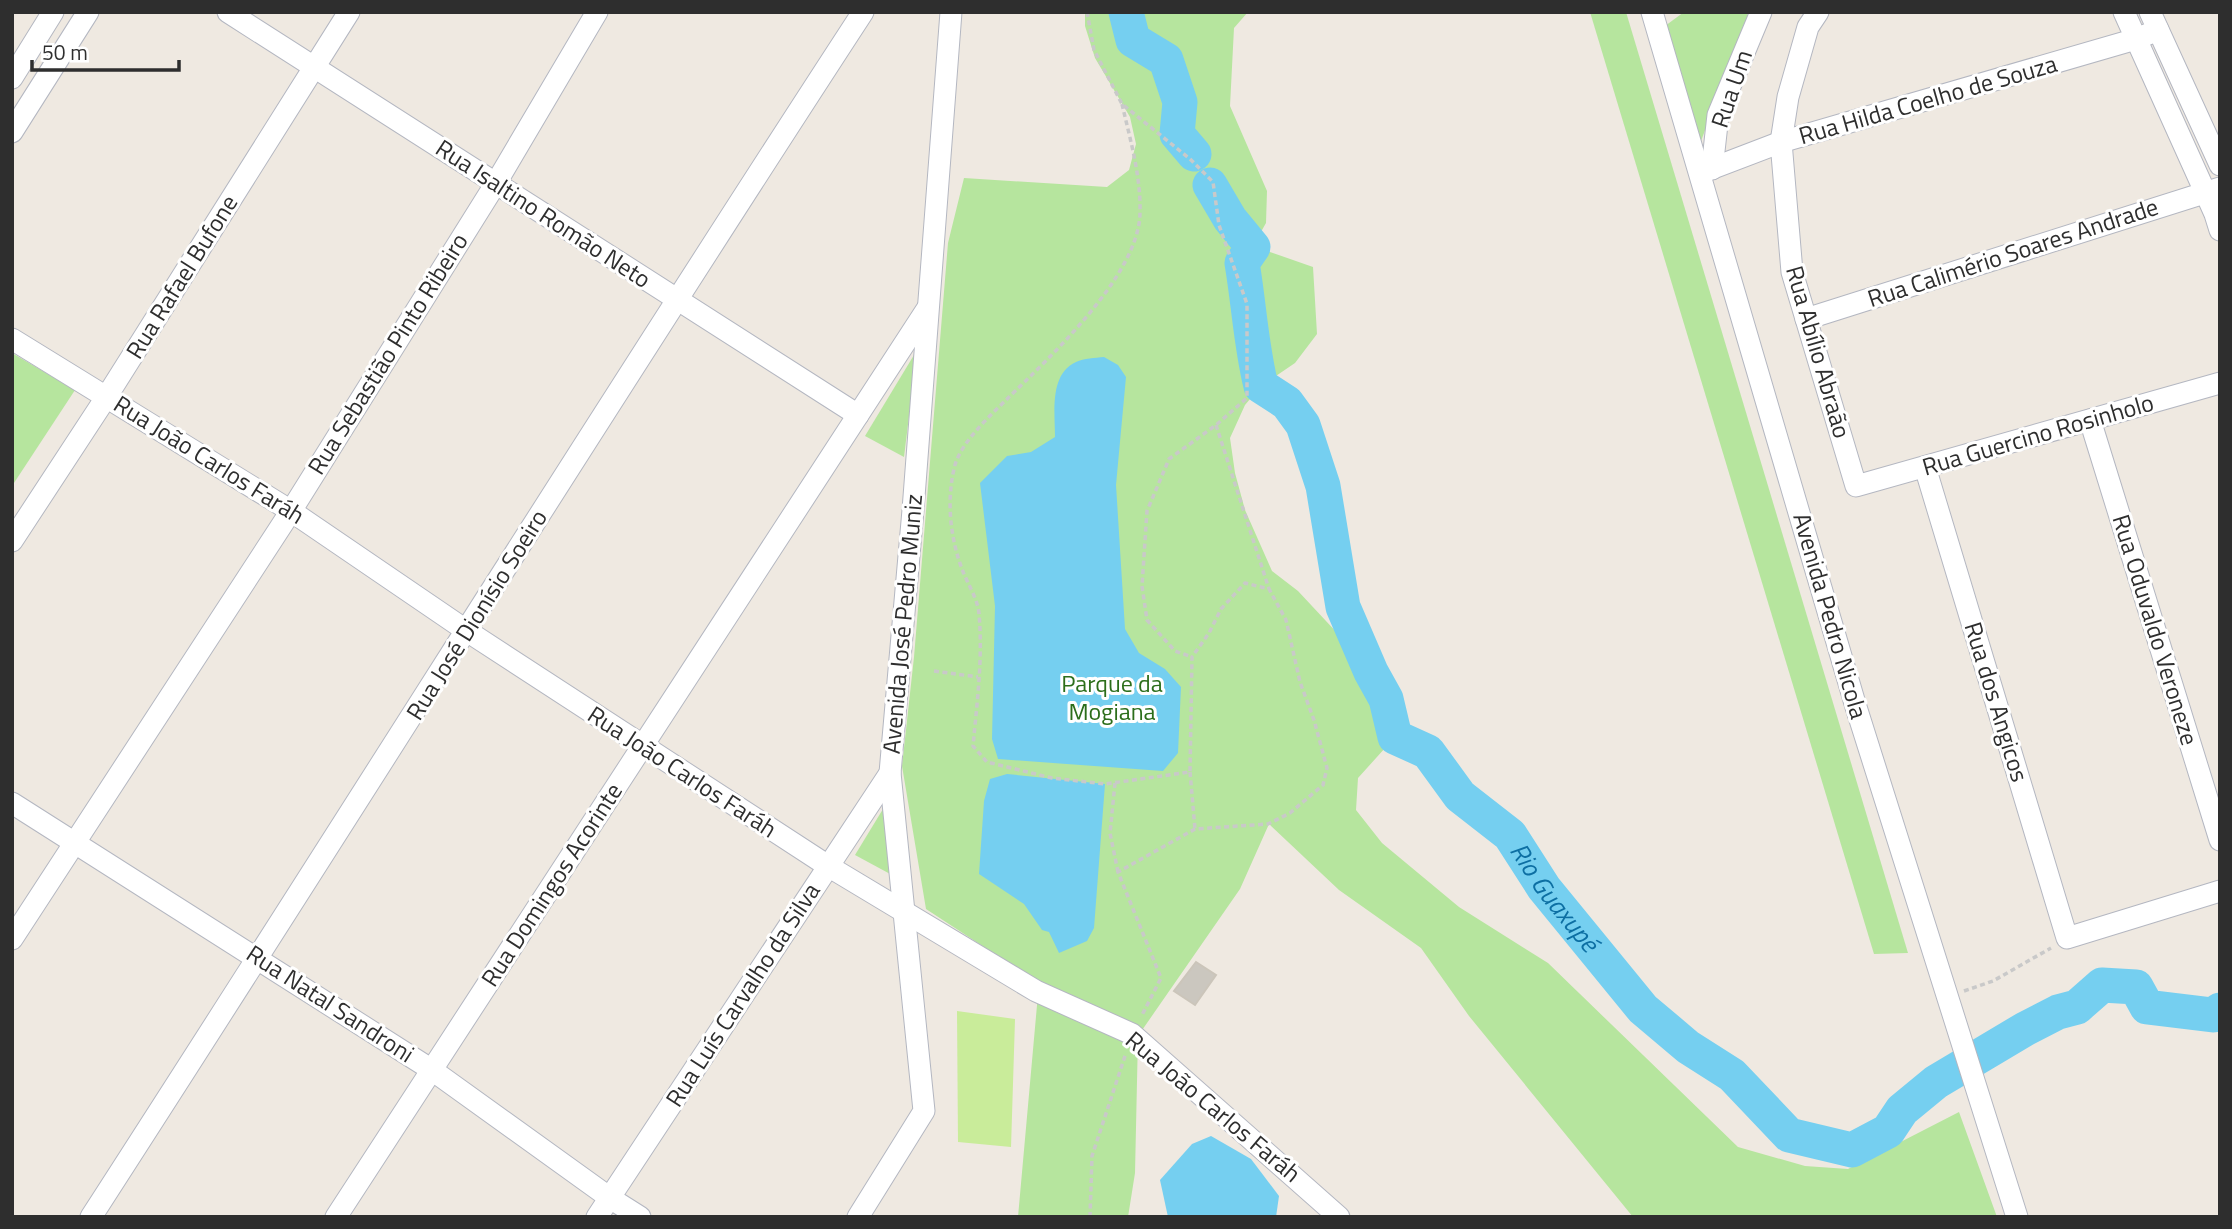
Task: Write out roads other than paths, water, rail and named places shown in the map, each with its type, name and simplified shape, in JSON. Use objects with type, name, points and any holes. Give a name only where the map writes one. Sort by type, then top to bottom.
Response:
[{"type":"street","points":[[40,88],[14,75],[53,12]]},
{"type":"street","points":[[12,132],[88,12]]},
{"type":"street","name":"Rua Isaltino Romão Neto","points":[[228,12],[858,415]]},
{"type":"street","name":"Rua Rafael Bufone","points":[[12,541],[107,396],[349,12]]},
{"type":"street","name":"Rua Sebastião Pinto Ribeiro","points":[[12,939],[291,511],[496,183],[597,12]]},
{"type":"street","name":"Rua José Dionísio Soeiro","points":[[91,1217],[467,631],[676,299],[863,12]]},
{"type":"street","name":"Avenida José Pedro Muniz","points":[[858,1217],[924,1111],[890,773],[951,12]]},
{"type":"street","name":"Avenida Pedro Nicola","points":[[1652,12],[1706,171],[1852,693],[2017,1217]]},
{"type":"street","name":"Rua Um","points":[[1706,171],[1718,115],[1761,12]]},
{"type":"street","name":"Rua Abílio Abraão","points":[[1818,12],[1808,27],[1788,97],[1781,142],[1792,272],[1856,486]]},
{"type":"street","points":[[2124,12],[2212,190],[2220,230]]},
{"type":"street","points":[[2154,21],[2220,164]]},
{"type":"street","name":"Rua Hilda Coelho de Souza","points":[[1706,171],[1781,142],[2136,39],[2154,21]]},
{"type":"street","name":"Rua Calimério Soares Andrade","points":[[1806,319],[2212,190]]},
{"type":"street","name":"Rua Domingos Acorinte","points":[[337,1217],[929,307]]},
{"type":"street","name":"Rua João Carlos Faráh","points":[[12,339],[291,511],[467,631],[828,866],[1036,991],[1132,1034],[1339,1217]]},
{"type":"street","name":"Rua Guercino Rosinholo","points":[[1856,486],[2220,383]]},
{"type":"street","name":"Rua Oduvaldo Veroneze","points":[[2090,420],[2220,840]]},
{"type":"street","name":"Rua dos Angicos","points":[[1926,467],[2067,938],[2220,891]]},
{"type":"street","name":"Rua Luís Carvalho da Silva","points":[[597,1217],[890,773]]},
{"type":"street","name":"Rua Natal Sandroni","points":[[12,803],[432,1070],[640,1217]]},
{"type":"water","points":[[1104,357],[1118,365],[1126,377],[1116,485],[1125,629],[1139,653],[1165,669],[1181,687],[1178,753],[1163,771],[998,759],[992,739],[995,606],[980,483],[1007,456],[1031,452],[1055,437],[1055,395],[1061,375],[1076,362]]},
{"type":"water","points":[[1007,774],[1105,784],[1094,928],[1087,941],[1059,953],[1049,932],[1042,930],[1024,904],[979,874],[984,801],[990,779]]},
{"type":"water","points":[[1211,1136],[1251,1159],[1279,1196],[1276,1217],[1168,1217],[1160,1180],[1192,1144]]},
{"type":"waterway","name":"Rio Guaxupé","points":[[1126,12],[1133,40],[1166,60],[1180,102],[1177,134],[1194,154]]},
{"type":"waterway","name":"Rio Guaxupé","points":[[1210,185],[1230,219],[1253,247],[1242,263],[1261,386],[1287,403],[1303,425],[1323,486],[1343,607],[1371,672],[1386,699],[1395,737],[1428,752],[1460,796],[1510,835],[1544,888],[1643,1009],[1688,1047],[1732,1075],[1789,1135],[1852,1150],[1888,1131],[1902,1110],[1936,1082],[2025,1029],[2058,1012],[2077,1007],[2102,985],[2136,987],[2147,1007],[2213,1015],[2220,1010]]},
{"type":"park label","name":"Parque da Mogiana","points":[[1112,698]]}]
